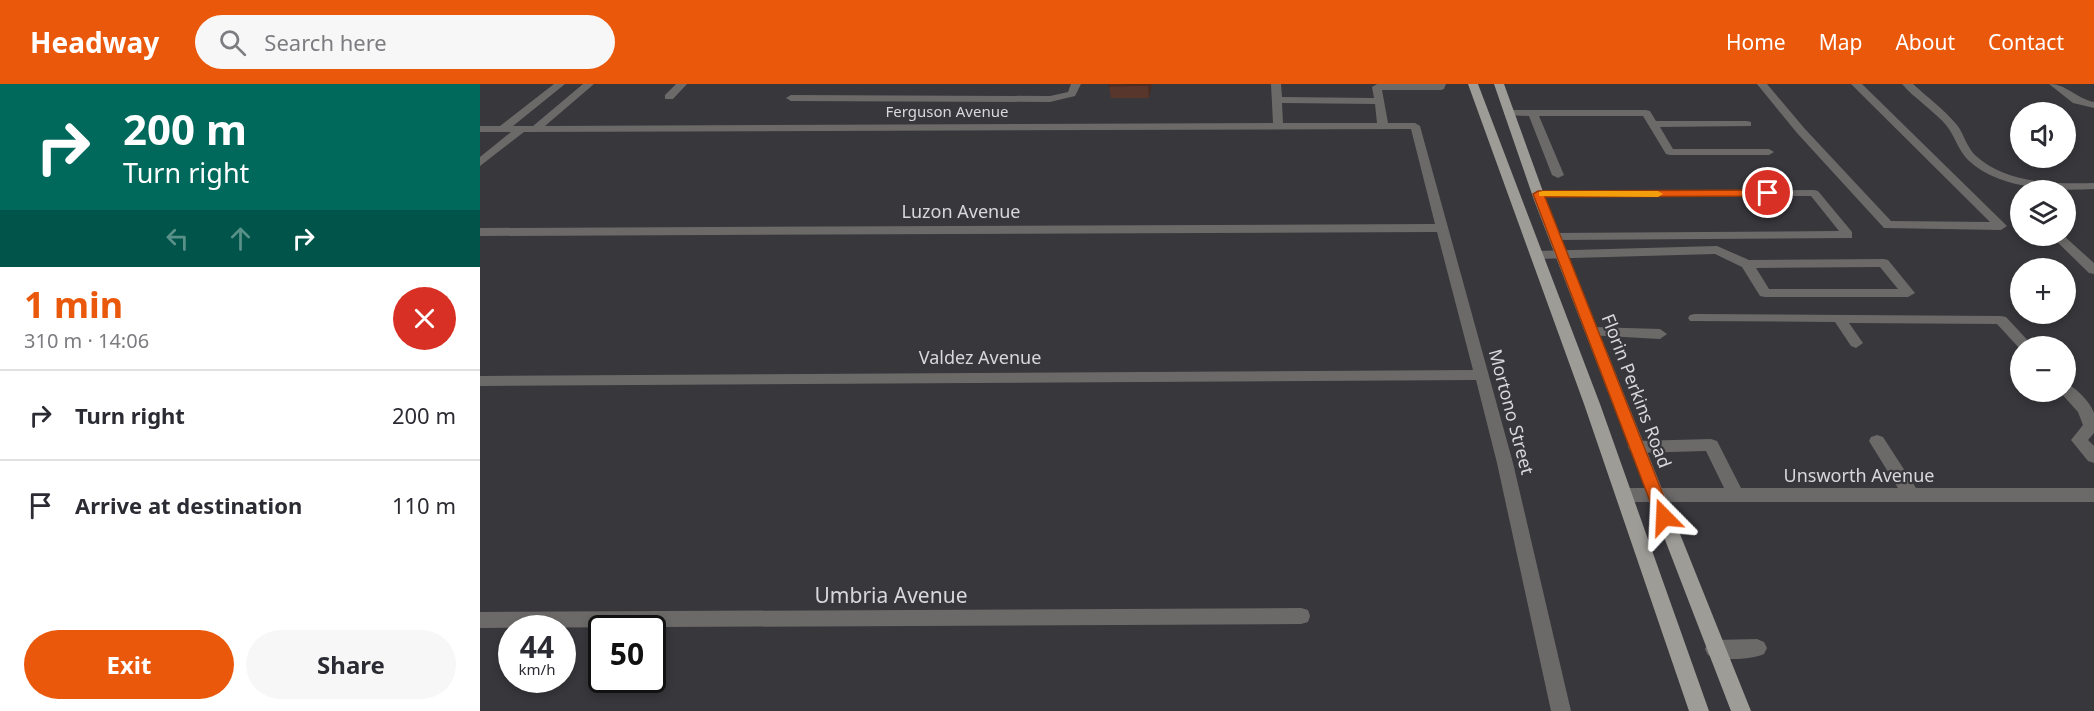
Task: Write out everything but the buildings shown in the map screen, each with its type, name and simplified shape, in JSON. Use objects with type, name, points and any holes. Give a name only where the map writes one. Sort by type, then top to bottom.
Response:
[{"type":"main road","points":[[1473,84],[1624,495],[1699,711]]},
{"type":"main road","name":"Florin Perkins Road","points":[[1499,84],[1538,194],[1741,711]]},
{"type":"street","points":[[502,129],[560,84]]},
{"type":"street","points":[[535,129],[589,84]]},
{"type":"street","points":[[669,97],[682,84]]},
{"type":"street","points":[[800,84],[791,98],[1050,99],[1072,94],[1076,84]]},
{"type":"street","points":[[924,98],[933,84]]},
{"type":"street","points":[[1276,84],[1278,126]]},
{"type":"street","points":[[1383,126],[1377,87],[1442,87],[1441,84]]},
{"type":"street","points":[[1762,84],[1801,131],[1888,225],[2001,226],[1856,84]]},
{"type":"street","points":[[1907,84],[1953,127],[1972,159],[1991,170],[2017,180]]},
{"type":"street","points":[[2054,84],[2076,100],[2094,105]]},
{"type":"street","points":[[1277,100],[1379,101]]},
{"type":"street","points":[[1509,113],[1646,113],[1670,152],[1769,152]]},
{"type":"street","points":[[1533,113],[1558,174]]},
{"type":"street","points":[[1653,124],[1748,124]]},
{"type":"street","name":"Ferguson Avenue","points":[[480,129],[1415,126]]},
{"type":"street","name":"Mortono Street","points":[[1415,126],[1525,550],[1561,711]]},
{"type":"street","points":[[480,163],[521,129]]},
{"type":"street","points":[[2076,188],[2094,186]]},
{"type":"street","points":[[1538,194],[1814,193],[1848,235],[1555,236]]},
{"type":"street","name":"Luzon Avenue","points":[[480,232],[1442,228]]},
{"type":"street","points":[[2068,246],[2094,270]]},
{"type":"street","points":[[1537,255],[1717,249],[1747,264],[1884,263],[1908,292],[1765,293],[1747,264]]},
{"type":"street","points":[[1695,318],[2001,320],[2016,336]]},
{"type":"street","points":[[1839,318],[1856,343]]},
{"type":"street","points":[[1593,332],[1660,334]]},
{"type":"street","name":"Valdez Avenue","points":[[480,381],[1481,375]]},
{"type":"street","points":[[2076,400],[2085,410],[2091,426],[2079,440],[2094,457]]},
{"type":"street","points":[[1877,441],[1911,495]]},
{"type":"street","points":[[1636,447],[1712,445],[1736,496]]},
{"type":"street","name":"Unsworth Avenue","points":[[1624,495],[2094,495]]},
{"type":"street","name":"Umbria Avenue","points":[[480,620],[1301,616]]},
{"type":"street","points":[[1715,649],[1757,648]]},
{"type":"slow traffic","points":[[1543,194],[1658,194]]},
{"type":"route","points":[[1664,517],[1538,194],[1768,193]]}]
